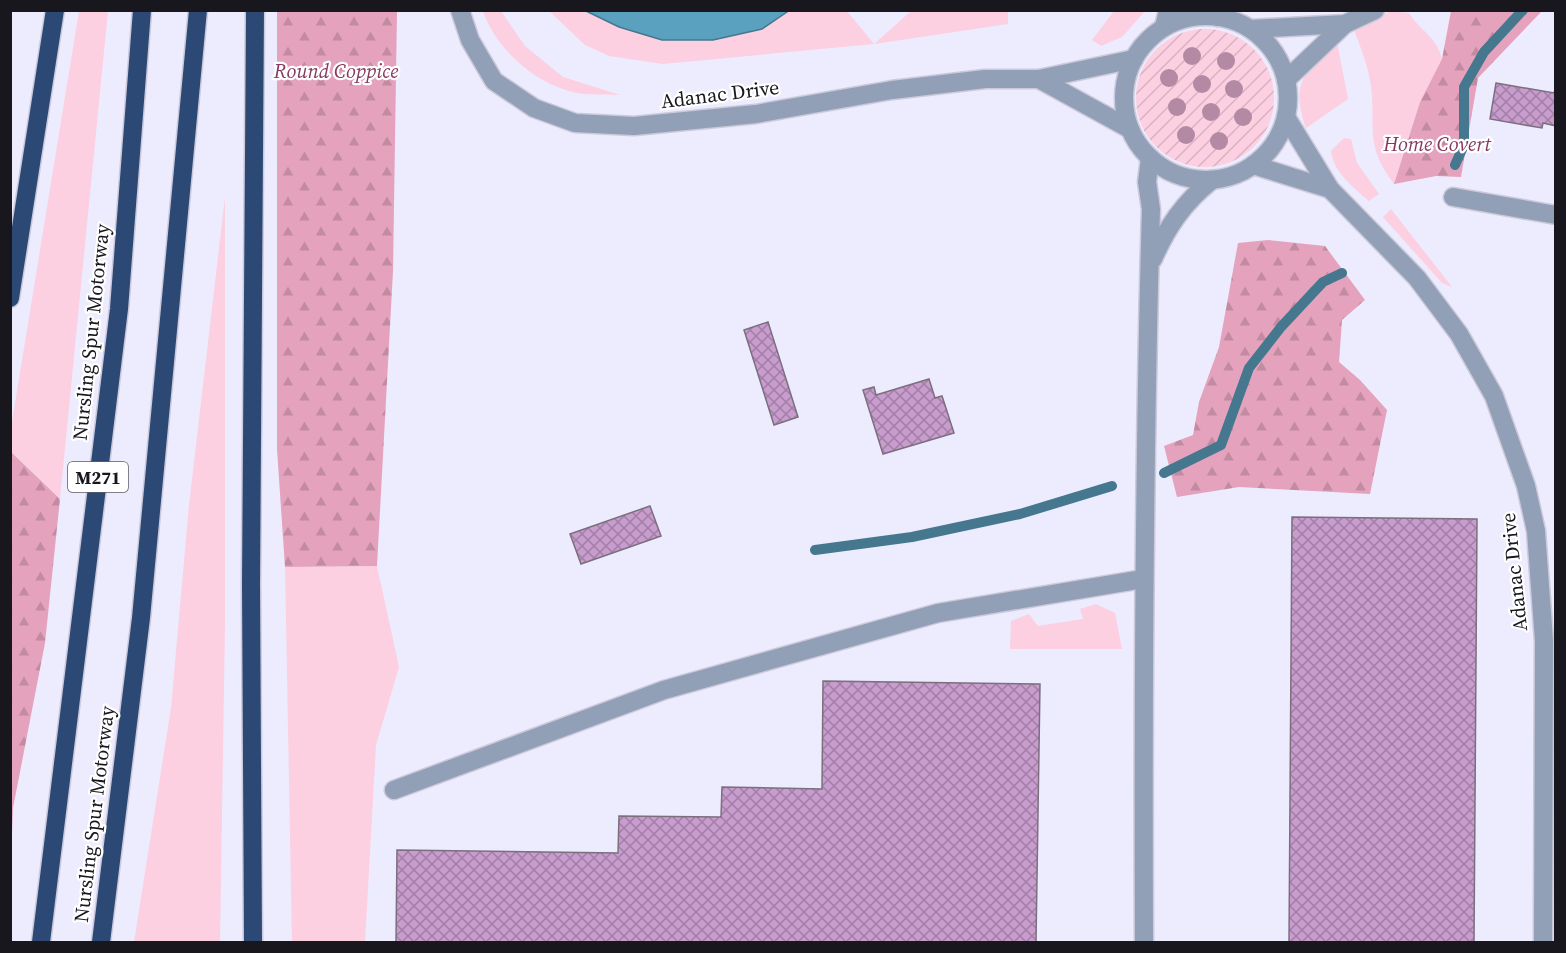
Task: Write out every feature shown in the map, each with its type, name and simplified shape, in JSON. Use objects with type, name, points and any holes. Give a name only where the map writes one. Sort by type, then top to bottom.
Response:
[{"type":"highway","points":[[10,298],[55,10]]},
{"type":"highway","name":"Nursling Spur Motorway","points":[[41,942],[118,309],[142,10]]},
{"type":"highway","name":"Nursling Spur Motorway","points":[[101,942],[141,618],[198,10]]},
{"type":"highway","points":[[253,942],[251,584],[255,10]]},
{"type":"street","name":"Adanac Drive","points":[[460,10],[470,40],[494,81],[534,108],[575,123],[634,126],[756,114],[892,90],[974,81],[1039,79],[1134,59]]},
{"type":"street","points":[[1286,81],[1345,24],[1375,10]]},
{"type":"street","points":[[1216,14],[1251,29],[1273,51],[1286,81],[1286,117],[1275,141],[1254,165],[1232,176],[1212,180],[1176,175],[1150,158],[1130,129],[1123,97],[1126,77],[1134,59],[1147,40],[1166,19],[1216,14]]},
{"type":"street","points":[[1251,29],[1345,24]]},
{"type":"street","points":[[1039,79],[1130,129]]},
{"type":"street","name":"Adanac Drive","points":[[1286,117],[1330,189],[1417,278],[1459,334],[1494,396],[1526,486],[1537,540],[1544,642],[1550,868],[1543,942]]},
{"type":"street","points":[[1144,942],[1143,579],[1151,209],[1147,182],[1150,158]]},
{"type":"street","name":"Adanac Drive","points":[[1254,165],[1330,189]]},
{"type":"street","points":[[1149,266],[1167,229],[1191,196],[1212,180]]},
{"type":"street","points":[[1453,197],[1556,215]]},
{"type":"street","points":[[394,790],[664,690],[938,613],[1143,579]]},
{"type":"shaded area","points":[[79,11],[108,11],[60,499],[11,452],[10,434]]},
{"type":"shaded area","points":[[483,11],[501,11],[525,46],[563,77],[620,95],[575,93],[542,79],[517,61],[506,49],[496,37]]},
{"type":"shaded area","points":[[549,11],[847,11],[874,44],[663,64],[609,56],[585,45]]},
{"type":"shaded area","points":[[911,11],[1008,11],[1008,24],[874,44]]},
{"type":"shaded area","points":[[1114,11],[1145,11],[1122,37],[1101,46],[1092,40]]},
{"type":"shaded area","points":[[1391,11],[1409,13],[1436,45],[1442,59],[1420,102],[1394,184],[1378,158],[1375,147],[1370,78],[1353,27]]},
{"type":"shaded area","points":[[1205,29],[1231,35],[1243,41],[1253,50],[1262,60],[1268,72],[1274,98],[1268,124],[1262,136],[1253,146],[1243,155],[1231,161],[1205,167],[1179,161],[1167,155],[1157,146],[1148,136],[1142,124],[1136,98],[1142,72],[1148,60],[1157,50],[1167,41],[1179,35]]},
{"type":"shaded area","points":[[1337,42],[1348,99],[1306,128],[1300,99],[1303,79],[1316,62]]},
{"type":"shaded area","points":[[1344,138],[1351,139],[1357,163],[1379,194],[1369,201],[1345,179],[1333,159],[1331,151]]},
{"type":"shaded area","points":[[225,197],[225,624],[220,942],[134,942],[171,708],[189,505]]},
{"type":"shaded area","points":[[1391,209],[1452,287],[1442,283],[1383,217]]},
{"type":"shaded area","points":[[377,566],[399,667],[376,745],[365,942],[292,942],[285,567]]},
{"type":"shaded area","points":[[1096,604],[1115,613],[1122,649],[1010,649],[1011,621],[1029,614],[1038,626],[1083,619],[1080,609]]},
{"type":"green space","name":"Round Coppice","points":[[277,11],[397,11],[393,271],[377,566],[285,567],[277,449]]},
{"type":"green space","name":"Home Covert","points":[[1451,11],[1542,11],[1478,78],[1461,177],[1436,176],[1394,184],[1420,102],[1442,59]]},
{"type":"green space","points":[[1268,240],[1325,246],[1365,300],[1342,320],[1339,362],[1360,380],[1387,410],[1370,494],[1239,487],[1177,497],[1164,446],[1193,435],[1199,402],[1219,347],[1238,243]]},
{"type":"green space","points":[[11,452],[60,499],[45,643],[13,808],[11,860]]},
{"type":"water","points":[[790,10],[762,29],[713,40],[662,40],[619,27],[586,11]]},
{"type":"building","points":[[1496,83],[1554,93],[1556,87],[1556,126],[1543,123],[1542,128],[1490,119]]},
{"type":"building","points":[[768,322],[798,417],[774,425],[744,330]]},
{"type":"building","points":[[929,379],[935,398],[942,396],[954,433],[883,454],[863,390],[874,387],[876,395]]},
{"type":"building","points":[[650,506],[661,536],[581,564],[570,534]]},
{"type":"building","points":[[1292,517],[1477,519],[1474,942],[1289,942]]},
{"type":"building","points":[[823,681],[1040,684],[1036,942],[396,942],[397,850],[618,853],[619,816],[721,817],[722,787],[822,789]]},
{"type":"waterway","points":[[1455,165],[1464,145],[1464,87],[1484,52],[1523,10]]},
{"type":"waterway","points":[[1164,473],[1221,445],[1249,368],[1281,327],[1323,282],[1342,273]]},
{"type":"waterway","points":[[815,550],[912,537],[1020,514],[1112,486]]}]
